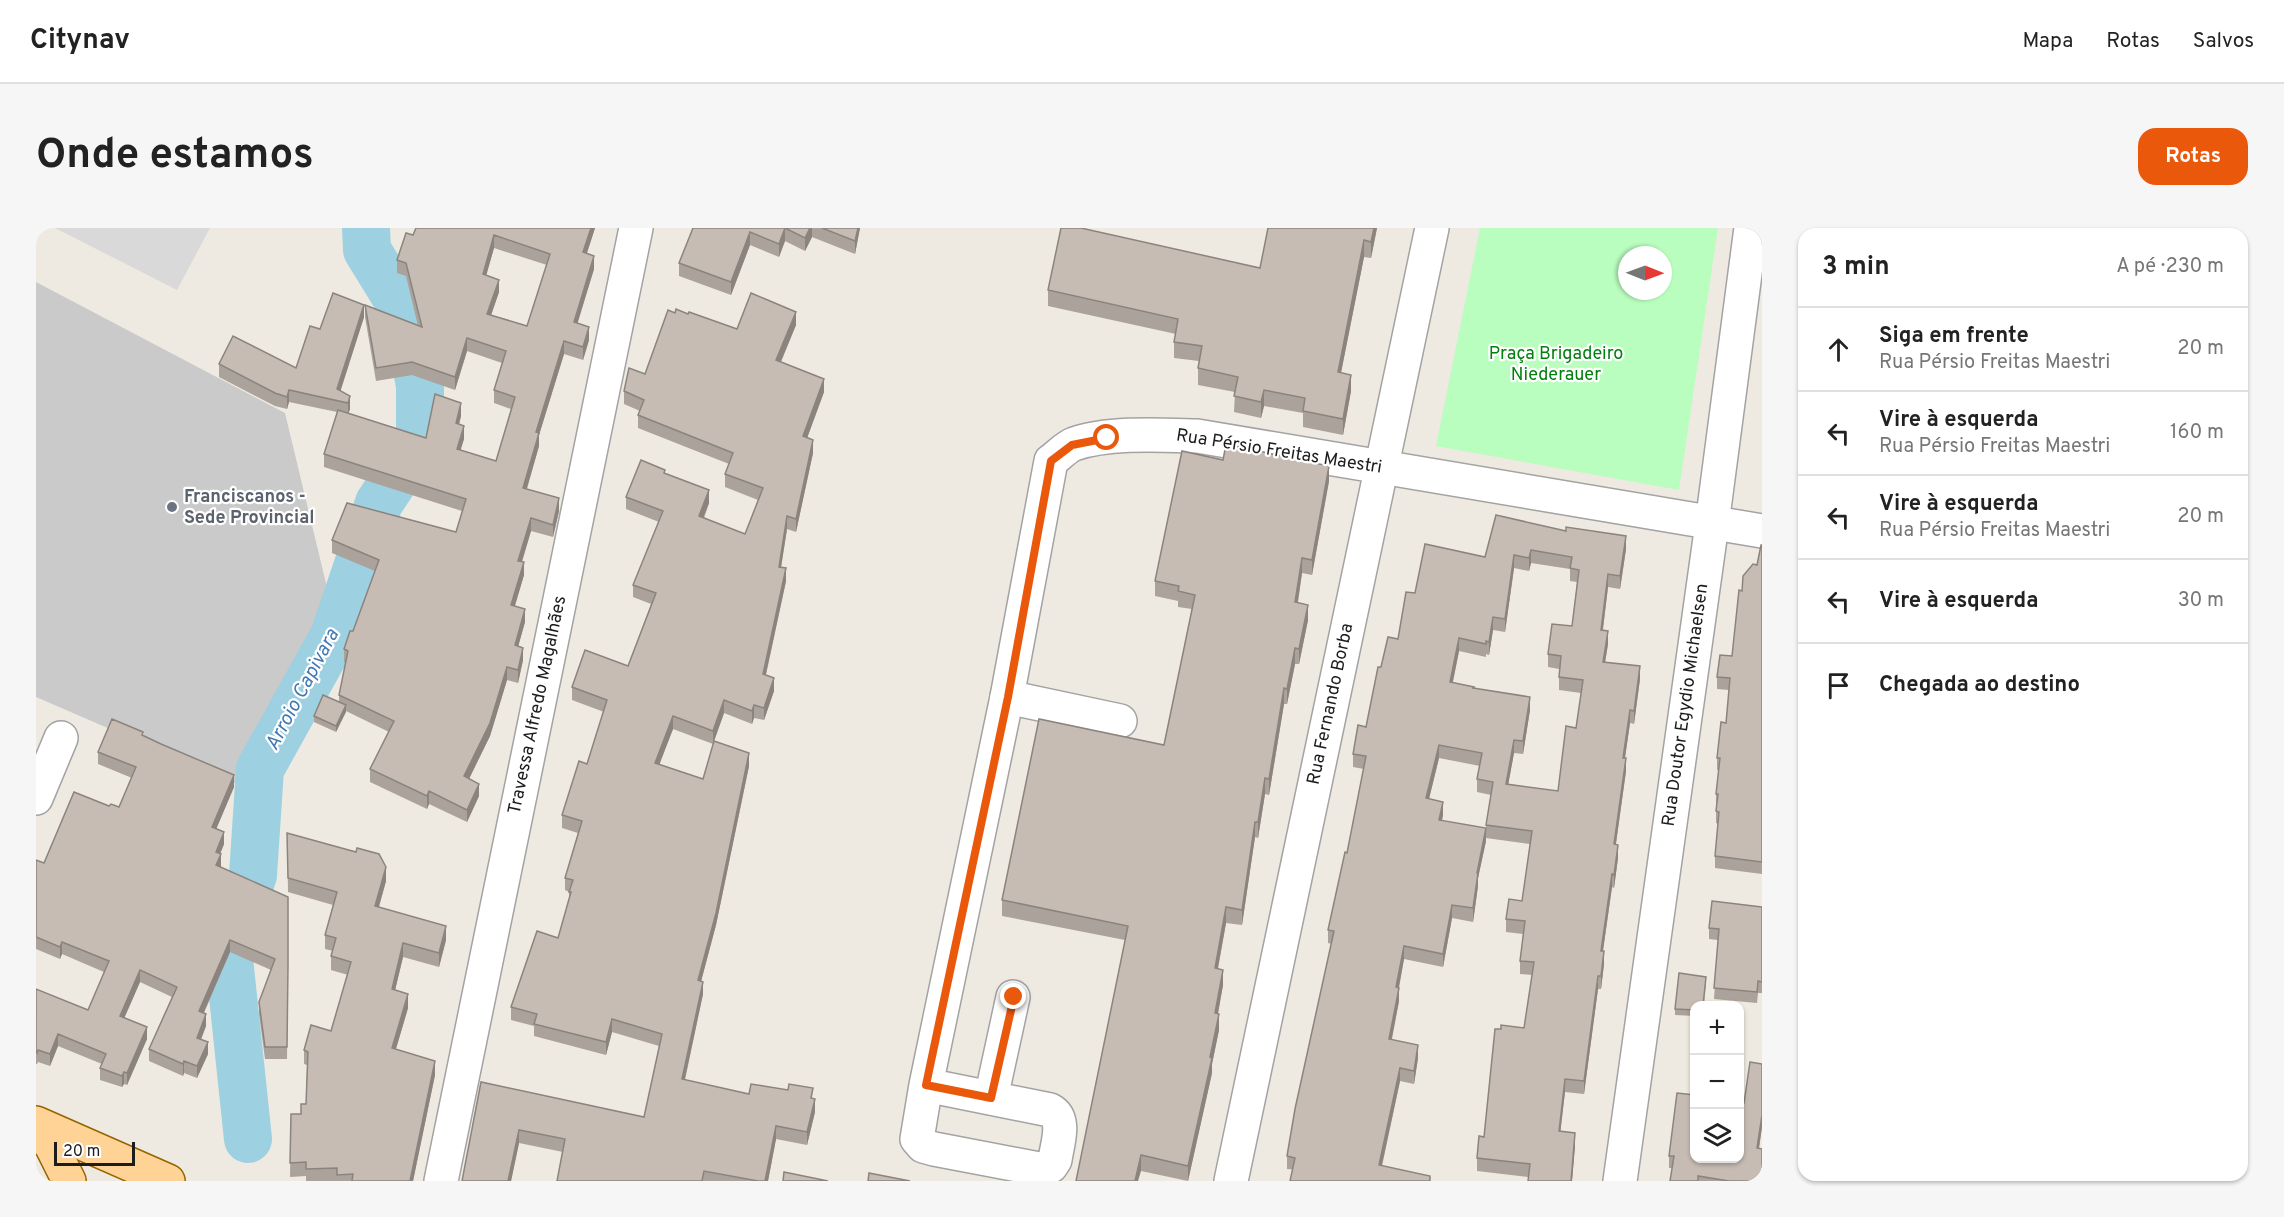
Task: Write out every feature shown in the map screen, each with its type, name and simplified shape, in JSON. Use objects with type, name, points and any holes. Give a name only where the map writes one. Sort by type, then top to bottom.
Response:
[{"type":"main road","points":[[36,1123],[168,1181]]},
{"type":"main road","points":[[36,1130],[51,1145],[69,1181]]},
{"type":"street","name":"Travessa Alfredo Magalhães","points":[[441,1181],[636,228]]},
{"type":"street","name":"Rua Fernando Borba","points":[[1231,1181],[1432,228]]},
{"type":"street","name":"Rua Doutor Egydio Michaelsen","points":[[1620,1181],[1751,228]]},
{"type":"street","name":"Rua Pérsio Freitas Maestri","points":[[926,1085],[1056,1113],[1060,1120],[1055,1160],[1052,1166],[1044,1170],[923,1146],[917,1139],[926,1085],[1008,697],[1051,461],[1072,445],[1107,438],[1197,436],[1762,531]]},
{"type":"street","points":[[1008,697],[1120,721]]},
{"type":"street","points":[[36,798],[61,738]]},
{"type":"street","points":[[991,1098],[1014,997]]},
{"type":"shaded area","points":[[55,228],[210,228],[177,290]]},
{"type":"shaded area","name":"Franciscanos - Sede Provincial","points":[[36,282],[285,413],[330,600],[237,784],[36,697]]},
{"type":"green space","name":"Praça Brigadeiro Niederauer","points":[[1480,228],[1718,228],[1679,490],[1436,446]]},
{"type":"building","points":[[416,228],[591,228],[583,252],[594,256],[574,322],[589,327],[583,347],[564,341],[536,432],[539,433],[523,488],[559,498],[553,525],[531,518],[518,561],[524,562],[511,605],[525,609],[515,645],[523,648],[518,670],[507,667],[490,723],[464,776],[479,784],[467,810],[429,791],[427,796],[370,769],[394,721],[339,695],[348,651],[344,649],[379,560],[332,540],[347,503],[456,532],[466,499],[324,454],[338,410],[426,438],[435,394],[461,403],[456,423],[464,426],[457,449],[496,461],[515,397],[494,390],[506,351],[467,338],[455,377],[412,362],[376,368],[365,305],[422,327],[406,263],[397,260],[406,233],[413,235]],"holes":[[[494,235],[550,254],[527,326],[487,314],[499,280],[483,274]]]},
{"type":"building","points":[[693,228],[785,228],[779,244],[750,232],[731,282],[679,263]]},
{"type":"building","points":[[785,228],[810,228],[805,238]]},
{"type":"building","points":[[822,228],[858,228],[855,241]]},
{"type":"building","points":[[1061,228],[1081,228],[1260,268],[1268,228],[1374,228],[1371,242],[1364,240],[1338,372],[1351,375],[1343,419],[1303,411],[1305,398],[1264,390],[1261,402],[1234,396],[1238,377],[1198,368],[1202,346],[1174,342],[1178,319],[1048,290]]},
{"type":"building","points":[[333,293],[364,305],[337,389],[350,396],[348,403],[289,390],[287,397],[219,364],[233,336],[296,368],[310,326],[320,329]]},
{"type":"building","points":[[751,293],[796,312],[776,360],[824,379],[803,436],[813,440],[796,519],[787,516],[779,567],[786,568],[763,674],[774,678],[764,708],[754,705],[752,711],[724,700],[713,731],[673,716],[655,763],[703,779],[714,741],[749,753],[716,913],[698,980],[703,982],[682,1079],[749,1094],[751,1084],[788,1090],[789,1084],[813,1088],[811,1098],[815,1099],[807,1132],[776,1126],[765,1181],[704,1171],[702,1181],[557,1181],[565,1139],[519,1130],[508,1181],[462,1181],[481,1082],[644,1117],[662,1034],[612,1019],[606,1042],[534,1024],[537,1014],[511,1007],[537,931],[558,938],[571,892],[569,892],[573,880],[565,878],[582,821],[562,815],[579,761],[587,764],[607,700],[572,687],[585,650],[628,666],[656,593],[633,585],[663,511],[626,497],[641,460],[665,470],[664,473],[709,490],[699,516],[745,534],[763,488],[725,474],[733,453],[638,415],[644,400],[624,391],[629,368],[645,374],[668,310],[675,313],[676,309],[688,314],[689,312],[737,329]]},
{"type":"building","points":[[1226,444],[1329,466],[1312,560],[1302,558],[1295,602],[1308,605],[1299,649],[1295,648],[1287,689],[1284,688],[1269,779],[1265,778],[1258,822],[1255,822],[1242,910],[1226,907],[1215,968],[1223,970],[1215,1013],[1219,1014],[1210,1057],[1212,1058],[1188,1166],[1141,1155],[1135,1181],[1076,1181],[1128,926],[1002,900],[1039,719],[1164,745],[1195,595],[1178,591],[1179,586],[1155,581],[1182,451],[1223,460]]},
{"type":"building","points":[[1496,515],[1566,531],[1566,527],[1626,536],[1620,576],[1608,574],[1601,630],[1608,631],[1603,662],[1640,666],[1634,711],[1630,710],[1623,758],[1626,758],[1614,844],[1618,845],[1601,951],[1604,951],[1601,976],[1598,976],[1584,1081],[1565,1079],[1559,1131],[1575,1133],[1571,1181],[1528,1181],[1530,1164],[1477,1158],[1479,1136],[1484,1137],[1495,1029],[1501,1029],[1501,1025],[1524,1028],[1534,962],[1520,961],[1525,921],[1506,919],[1509,899],[1522,901],[1532,831],[1486,825],[1493,782],[1477,779],[1482,753],[1439,745],[1426,798],[1443,802],[1439,820],[1486,828],[1473,908],[1452,905],[1443,954],[1404,946],[1389,1039],[1418,1045],[1414,1071],[1400,1068],[1379,1165],[1430,1176],[1430,1181],[1290,1181],[1295,1158],[1287,1156],[1295,1109],[1334,931],[1328,930],[1345,852],[1347,853],[1366,756],[1353,754],[1358,725],[1366,727],[1378,667],[1381,667],[1388,637],[1398,639],[1406,592],[1415,593],[1425,544],[1485,557]],"holes":[[[1531,550],[1572,557],[1570,568],[1579,570],[1572,626],[1552,624],[1548,654],[1561,656],[1559,677],[1583,680],[1576,728],[1566,726],[1558,791],[1506,784],[1514,740],[1523,741],[1530,697],[1450,682],[1459,638],[1486,644],[1486,641],[1489,642],[1493,617],[1505,619],[1514,555],[1529,558]]]},
{"type":"building","points":[[1761,545],[1762,862],[1715,856],[1719,812],[1716,811],[1718,794],[1716,794],[1720,758],[1717,758],[1721,722],[1726,723],[1730,678],[1717,677],[1720,655],[1732,656],[1739,590],[1742,591],[1743,576],[1753,564],[1757,565]]},
{"type":"building","points":[[323,695],[346,705],[336,726],[314,716]]},
{"type":"building","points":[[112,719],[143,732],[142,735],[161,744],[234,775],[212,827],[224,832],[216,852],[221,854],[216,865],[288,897],[287,1047],[265,1047],[259,1002],[275,959],[230,940],[199,1011],[206,1014],[197,1038],[208,1042],[197,1066],[184,1061],[183,1064],[149,1049],[177,987],[140,970],[120,1016],[147,1027],[127,1073],[124,1072],[122,1076],[100,1068],[106,1054],[58,1034],[50,1054],[38,1050],[36,1052],[36,989],[88,1010],[109,961],[62,942],[60,947],[36,937],[36,860],[44,863],[74,792],[109,806],[111,804],[119,807],[136,767],[98,752]]},
{"type":"building","points":[[287,833],[356,852],[357,848],[379,854],[386,867],[375,906],[446,926],[439,953],[403,943],[392,989],[408,994],[392,1048],[435,1061],[410,1181],[352,1181],[353,1174],[337,1175],[337,1168],[306,1169],[306,1162],[290,1163],[291,1114],[301,1114],[301,1104],[306,1104],[308,1052],[304,1050],[311,1025],[331,1031],[351,962],[331,956],[336,938],[325,935],[337,892],[288,878]]},
{"type":"building","points":[[1712,901],[1762,907],[1762,982],[1758,981],[1757,992],[1714,988],[1719,929],[1709,928]]},
{"type":"building","points":[[1679,973],[1706,977],[1703,1001],[1690,1001],[1690,1010],[1675,1009]]},
{"type":"building","points":[[1750,1062],[1762,1064],[1762,1115],[1757,1148],[1762,1149],[1762,1181],[1729,1181],[1698,1176],[1698,1181],[1670,1181],[1674,1156],[1669,1156],[1677,1093],[1690,1094],[1690,1163],[1744,1163],[1744,1103]]},
{"type":"building","points":[[784,1172],[828,1181],[783,1181]]},
{"type":"building","points":[[869,1173],[910,1181],[868,1181]]},
{"type":"waterway","name":"Arroio Capivara","points":[[248,1139],[228,949],[253,875],[260,769],[334,636],[379,503],[420,441],[420,386],[407,315],[367,250],[366,228]]},
{"type":"place","name":"Franciscanos - Sede Provincial","points":[[172,507]]},
{"type":"route","points":[[1014,997],[991,1098],[926,1085],[1008,697],[1051,461],[1072,445],[1107,438]]}]
